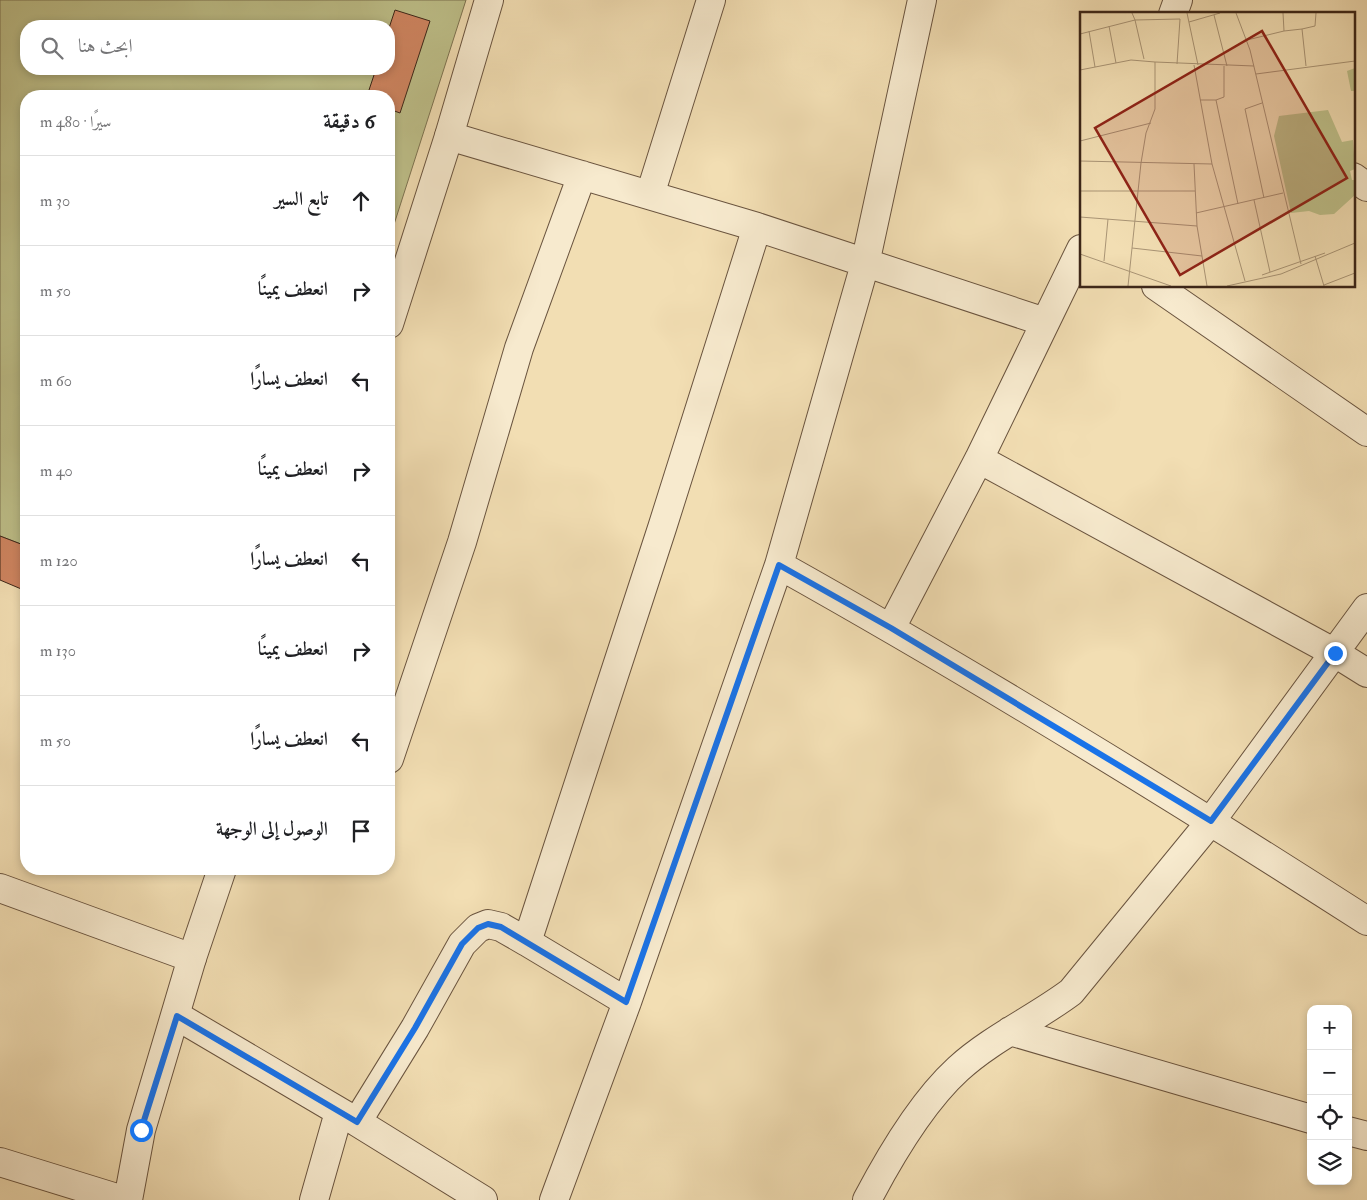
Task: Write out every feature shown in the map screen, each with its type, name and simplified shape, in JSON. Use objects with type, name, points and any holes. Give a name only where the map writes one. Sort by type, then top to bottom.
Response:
[{"type":"street","points":[[395,305],[449,136],[489,0]]},
{"type":"street","points":[[650,195],[711,0]]},
{"type":"street","points":[[554,1200],[626,1002],[779,565],[865,264],[922,0]]},
{"type":"street","points":[[1173,12],[1178,0]]},
{"type":"street","points":[[449,136],[757,227],[1045,322]]},
{"type":"street","points":[[395,741],[462,542],[519,348],[582,175]]},
{"type":"street","points":[[1354,179],[1367,188]]},
{"type":"street","points":[[527,942],[659,538],[757,227]]},
{"type":"street","points":[[891,628],[979,459],[1080,251]]},
{"type":"street","points":[[1159,288],[1367,432]]},
{"type":"street","points":[[979,459],[1335,653],[1367,673]]},
{"type":"street","points":[[779,565],[891,628],[1211,821],[1367,921]]},
{"type":"street","points":[[867,1200],[880,1175],[930,1100],[958,1069],[1010,1031],[1052,1006],[1071,992],[1211,821],[1367,608]]},
{"type":"street","points":[[128,1200],[141,1130],[177,1016],[192,958],[220,875]]},
{"type":"street","points":[[0,888],[192,958]]},
{"type":"street","points":[[314,1200],[348,1117],[415,1028],[469,935],[478,928],[488,924],[494,925],[527,942],[626,1002]]},
{"type":"street","points":[[177,1016],[348,1117],[483,1200]]},
{"type":"street","points":[[1010,1031],[1307,1119]]},
{"type":"street","points":[[1352,1131],[1367,1136]]},
{"type":"street","points":[[0,1162],[123,1200]]},
{"type":"green space","points":[[0,0],[466,0],[395,221],[395,90],[20,90],[20,544],[0,536]]},
{"type":"building","points":[[395,10],[430,21],[400,113],[395,111],[395,90],[369,90],[374,75],[395,75],[395,20],[392,20]]},
{"type":"building","points":[[0,536],[20,544],[20,588],[0,580]]},
{"type":"route","points":[[141,1130],[177,1016],[357,1122],[415,1028],[462,944],[478,928],[488,924],[501,927],[626,1002],[779,565],[891,628],[1211,821],[1335,653]]}]
